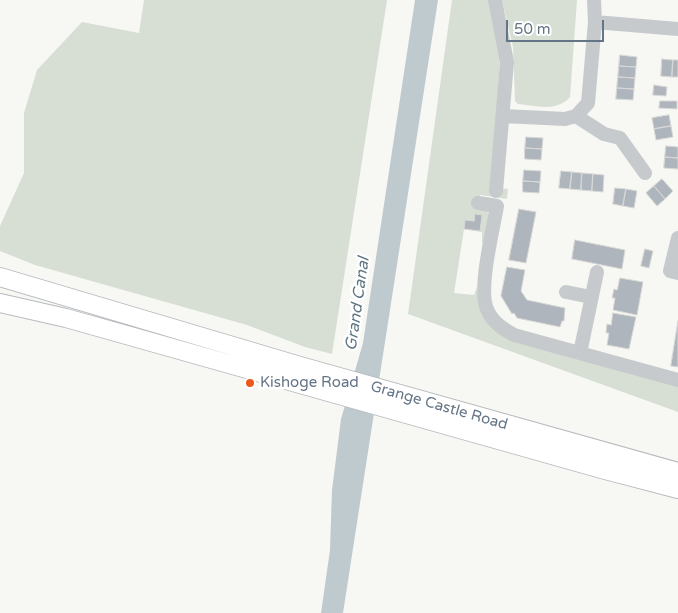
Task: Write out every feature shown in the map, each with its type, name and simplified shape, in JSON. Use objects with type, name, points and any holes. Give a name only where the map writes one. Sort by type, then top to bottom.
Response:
[{"type":"main road","name":"Grange Castle Road","points":[[0,277],[300,366],[416,408],[678,488]]},
{"type":"main road","name":"Grange Castle Road","points":[[0,303],[58,316],[300,384],[416,408],[678,472]]},
{"type":"street","points":[[495,0],[507,62],[496,191]]},
{"type":"street","points":[[503,116],[565,119],[576,116],[588,103],[595,22],[594,0]]},
{"type":"street","points":[[595,22],[678,29]]},
{"type":"street","points":[[576,116],[604,134],[620,138],[645,173]]},
{"type":"street","points":[[478,203],[497,206],[484,280],[487,309],[498,326],[514,335],[678,380]]},
{"type":"street","points":[[678,238],[670,271],[678,273]]},
{"type":"street","points":[[580,353],[596,272]]},
{"type":"street","points":[[566,292],[592,297]]},
{"type":"shaded area","points":[[144,0],[387,0],[332,354],[305,347],[247,325],[35,265],[0,251],[0,226],[24,173],[24,113],[37,70],[82,22],[139,33]]},
{"type":"shaded area","points":[[415,0],[438,0],[343,613],[321,613],[330,550],[332,490],[341,419],[363,343]]},
{"type":"shaded area","points":[[452,0],[490,0],[500,58],[492,187],[508,189],[507,199],[480,195],[479,207],[487,210],[490,217],[485,244],[482,243],[482,232],[464,229],[454,293],[474,295],[477,287],[478,297],[487,320],[498,333],[514,342],[678,386],[678,412],[408,314]]},
{"type":"shaded area","points":[[502,0],[577,0],[570,97],[565,102],[559,105],[539,107],[518,104],[515,101],[513,47]]},
{"type":"building","points":[[620,55],[637,57],[636,67],[619,66]]},
{"type":"building","points":[[662,59],[673,60],[672,77],[661,76]]},
{"type":"building","points":[[673,60],[678,60],[678,77],[672,77]]},
{"type":"building","points":[[619,66],[636,67],[635,78],[618,77]]},
{"type":"building","points":[[618,77],[635,78],[634,89],[617,88]]},
{"type":"building","points":[[654,85],[667,87],[666,96],[653,95]]},
{"type":"building","points":[[617,88],[634,89],[633,100],[616,99]]},
{"type":"building","points":[[660,101],[677,101],[677,109],[659,108]]},
{"type":"building","points":[[669,115],[671,126],[654,129],[652,118]]},
{"type":"building","points":[[671,126],[673,137],[656,140],[654,129]]},
{"type":"building","points":[[526,137],[543,138],[542,149],[525,148]]},
{"type":"building","points":[[666,146],[678,147],[678,158],[665,157]]},
{"type":"building","points":[[525,148],[542,149],[541,160],[525,159]]},
{"type":"building","points":[[665,157],[678,158],[678,169],[664,168]]},
{"type":"building","points":[[524,170],[541,171],[540,182],[523,181]]},
{"type":"building","points":[[561,171],[572,172],[570,189],[559,188]]},
{"type":"building","points":[[572,172],[582,173],[581,190],[570,189]]},
{"type":"building","points":[[582,173],[593,174],[592,191],[581,190]]},
{"type":"building","points":[[593,174],[604,175],[603,192],[592,191]]},
{"type":"building","points":[[662,179],[673,191],[665,199],[654,186]]},
{"type":"building","points":[[523,181],[540,182],[539,193],[523,192]]},
{"type":"building","points":[[654,186],[665,199],[657,206],[646,193]]},
{"type":"building","points":[[615,188],[626,189],[623,206],[613,204]]},
{"type":"building","points":[[626,189],[637,191],[634,208],[623,206]]},
{"type":"building","points":[[519,209],[536,212],[526,263],[509,260]]},
{"type":"building","points":[[475,214],[482,215],[480,231],[464,229],[465,220],[474,221]]},
{"type":"building","points":[[575,240],[625,250],[622,269],[572,259]]},
{"type":"building","points":[[645,249],[653,251],[649,268],[641,266]]},
{"type":"building","points":[[507,267],[525,270],[521,291],[527,300],[565,308],[564,321],[562,321],[560,327],[517,318],[514,313],[512,314],[501,296]]},
{"type":"building","points":[[620,278],[643,282],[637,315],[613,310],[615,298],[612,298],[614,289],[617,290]]},
{"type":"building","points":[[613,313],[636,317],[629,349],[607,345],[609,333],[606,333],[607,324],[611,325]]},
{"type":"building","points":[[678,321],[678,367],[671,366]]},
{"type":"place","name":"Kishoge Road","points":[[250,383]]},
{"type":"water label","name":"Grand Canal","points":[[358,304]]}]
